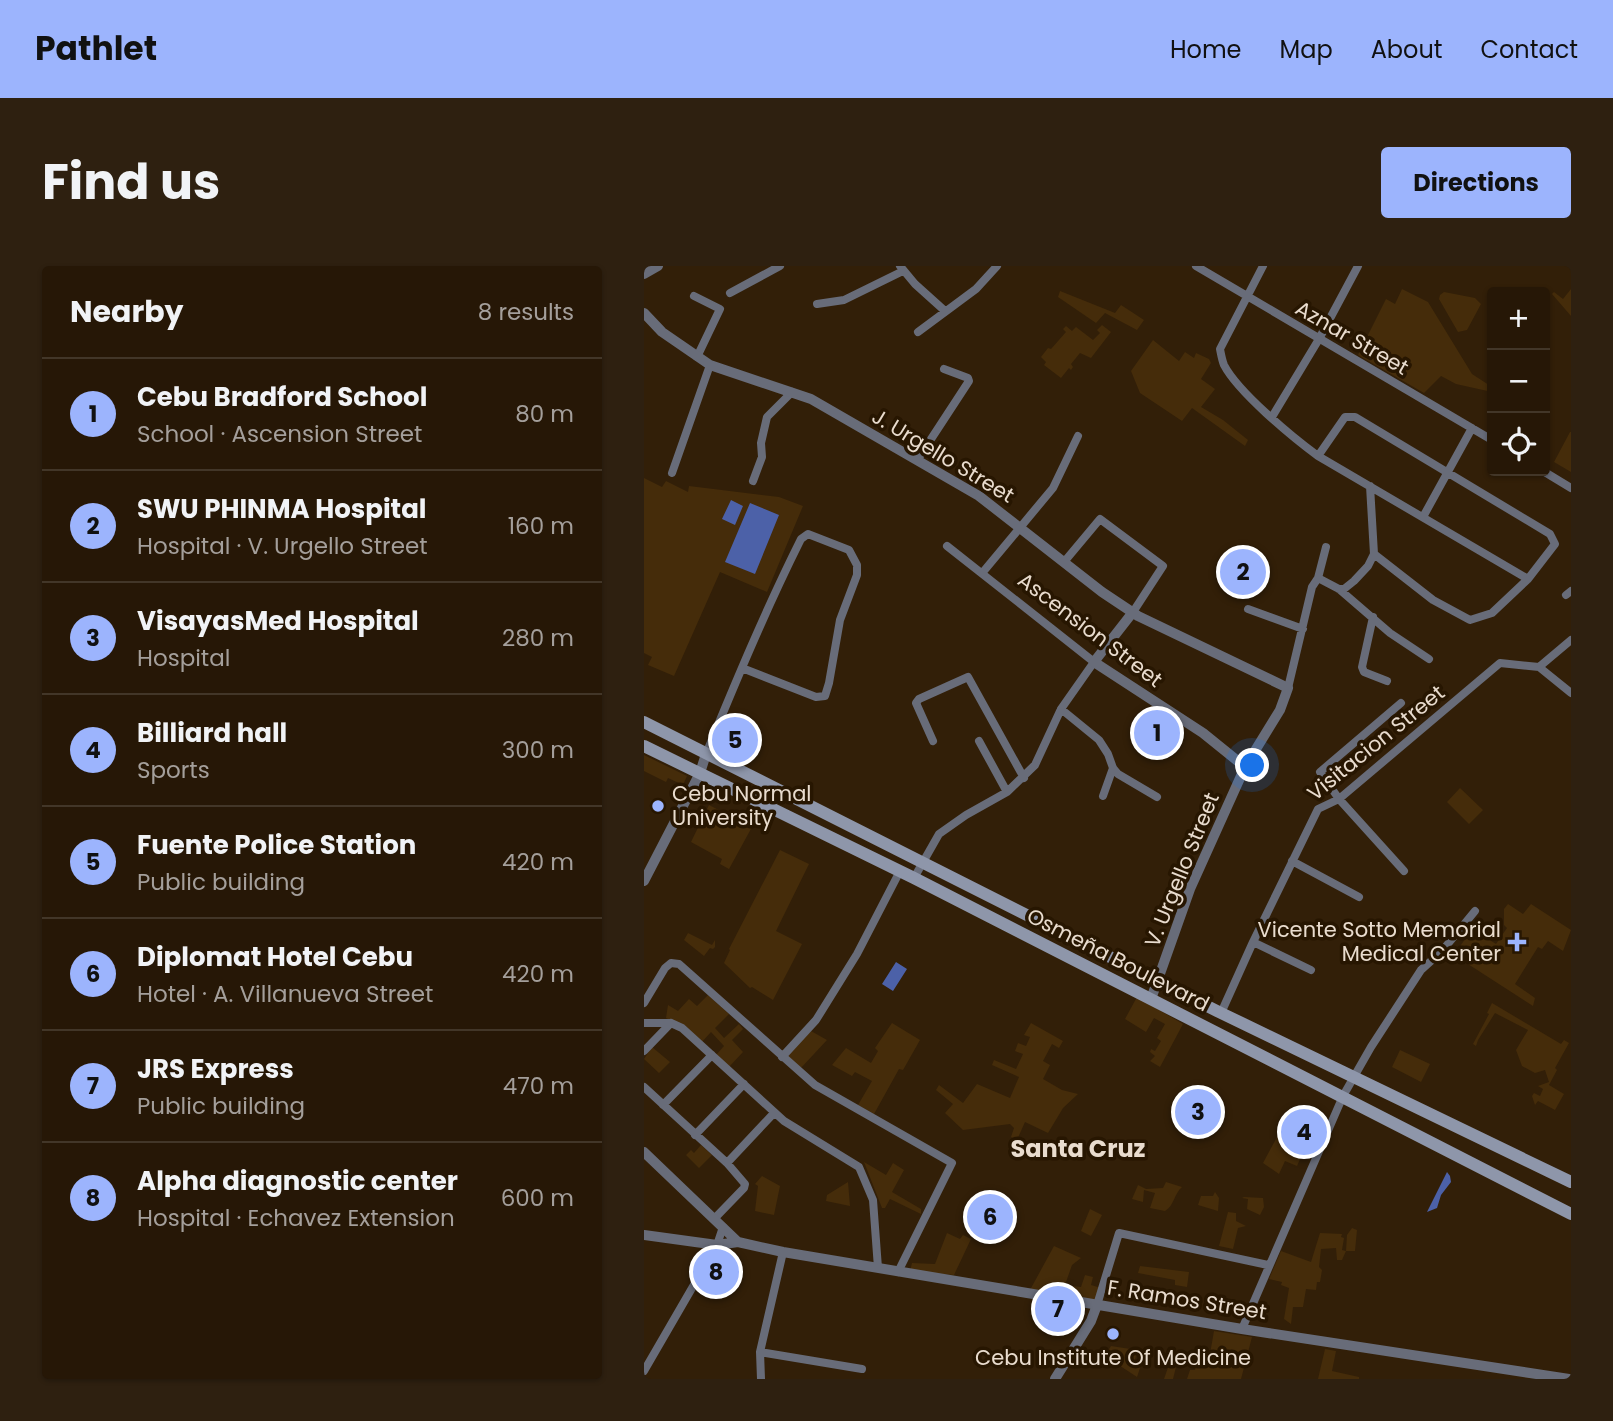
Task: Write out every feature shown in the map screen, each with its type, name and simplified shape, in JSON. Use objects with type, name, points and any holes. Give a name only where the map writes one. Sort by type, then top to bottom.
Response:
[{"type":"main road","name":"Osmeña Boulevard","points":[[644,722],[1221,1013],[1571,1182]]},
{"type":"main road","name":"Osmeña Boulevard","points":[[644,746],[914,878],[1571,1214]]},
{"type":"street","points":[[644,274],[658,266]]},
{"type":"street","points":[[730,293],[780,266]]},
{"type":"street","points":[[918,332],[976,289],[996,266]]},
{"type":"street","name":"Aznar Street","points":[[1196,266],[1487,437]]},
{"type":"street","points":[[1263,266],[1220,349],[1224,364],[1250,396],[1318,456],[1528,579]]},
{"type":"street","points":[[1272,417],[1319,339],[1358,266]]},
{"type":"street","points":[[817,304],[844,300],[902,269],[945,311]]},
{"type":"street","points":[[694,296],[720,309],[697,357]]},
{"type":"street","name":"J. Urgello Street","points":[[644,313],[662,332],[710,365],[811,399],[979,496],[1102,592],[1133,612],[1213,654],[1288,688]]},
{"type":"street","points":[[672,473],[710,365]]},
{"type":"street","points":[[918,459],[969,381],[968,378],[943,369]]},
{"type":"street","points":[[753,481],[762,457],[761,443],[767,417],[792,391]]},
{"type":"street","points":[[1318,456],[1341,421],[1349,415],[1550,534],[1555,544],[1528,579],[1492,613],[1470,620],[1433,600],[1374,554]]},
{"type":"street","points":[[1423,517],[1472,428]]},
{"type":"street","points":[[983,572],[1059,478],[1078,436]]},
{"type":"street","points":[[1550,475],[1571,488]]},
{"type":"street","points":[[1339,589],[1344,589],[1354,581],[1368,566],[1374,554],[1370,486]]},
{"type":"street","points":[[914,878],[939,834],[1007,792],[1035,765],[1061,709],[1133,612],[1163,566],[1100,519],[1064,562]]},
{"type":"street","points":[[644,881],[700,773],[742,668],[801,539],[808,534],[849,550],[857,570],[840,620],[825,696],[816,697],[742,668]]},
{"type":"street","name":"Ascension Street","points":[[947,546],[1094,662],[1203,733],[1245,767]]},
{"type":"street","name":"V. Urgello Street","points":[[1151,999],[1190,889],[1245,767],[1280,710],[1288,688],[1312,587],[1318,578],[1326,547]]},
{"type":"street","points":[[1318,578],[1339,589],[1391,633],[1429,659]]},
{"type":"street","points":[[1248,609],[1303,629]]},
{"type":"street","points":[[1373,617],[1362,667],[1364,672],[1387,681]]},
{"type":"street","points":[[1571,640],[1539,667],[1571,693]]},
{"type":"street","name":"Visitacion Street","points":[[1221,1013],[1318,809],[1339,799],[1500,663],[1539,667]]},
{"type":"street","points":[[933,741],[915,703],[968,677],[1024,778]]},
{"type":"street","points":[[1401,703],[1320,772],[1339,799],[1404,871]]},
{"type":"street","points":[[1061,709],[1099,740],[1113,768],[1127,780],[1157,797]]},
{"type":"street","points":[[979,741],[1007,792]]},
{"type":"street","points":[[1104,796],[1113,768]]},
{"type":"street","points":[[1292,861],[1359,897]]},
{"type":"street","points":[[782,1057],[816,1020],[857,954],[900,871]]},
{"type":"street","points":[[1242,1329],[1343,1096],[1395,1007],[1421,970],[1442,951],[1475,911]]},
{"type":"street","points":[[1253,942],[1311,970]]},
{"type":"street","points":[[644,1003],[665,968],[671,963],[679,964],[815,1085],[952,1163],[898,1272]]},
{"type":"street","points":[[644,1023],[671,1023],[682,1028],[784,1121],[859,1167],[873,1200],[878,1268]]},
{"type":"street","points":[[644,1051],[671,1023]]},
{"type":"street","points":[[663,1105],[712,1055]]},
{"type":"street","points":[[695,1135],[744,1084]]},
{"type":"street","points":[[644,1087],[727,1163],[745,1184],[714,1219]]},
{"type":"street","points":[[727,1163],[774,1112]]},
{"type":"street","points":[[644,1152],[738,1242]]},
{"type":"street","points":[[645,1375],[717,1245],[723,1227]]},
{"type":"street","points":[[1055,1379],[1091,1321],[1119,1233],[1268,1265]]},
{"type":"street","name":"F. Ramos Street","points":[[644,1235],[717,1245],[738,1242],[898,1272],[1242,1329],[1569,1379]]},
{"type":"street","points":[[761,1379],[760,1352],[783,1252]]},
{"type":"street","points":[[760,1352],[862,1369]]},
{"type":"shaded area","points":[[1402,289],[1428,302],[1472,374],[1487,384],[1487,391],[1456,384],[1441,376],[1424,393],[1358,355],[1386,299],[1395,304]]},
{"type":"shaded area","points":[[1571,289],[1571,316],[1552,294],[1554,292],[1563,299]]},
{"type":"shaded area","points":[[1060,291],[1115,313],[1121,305],[1144,320],[1137,330],[1105,313],[1096,323],[1058,297]]},
{"type":"shaded area","points":[[1444,292],[1475,298],[1481,304],[1467,330],[1458,332],[1439,299]]},
{"type":"shaded area","points":[[1102,325],[1111,332],[1091,358],[1080,353],[1071,364],[1071,370],[1069,368],[1061,378],[1044,365],[1046,362],[1041,357],[1066,332],[1063,329],[1066,326],[1072,331],[1076,327],[1093,340],[1100,333],[1097,330]]},
{"type":"shaded area","points":[[1153,340],[1179,361],[1185,352],[1194,358],[1196,353],[1209,359],[1211,363],[1201,379],[1215,389],[1201,407],[1248,440],[1245,446],[1192,408],[1182,421],[1140,393],[1131,371]]},
{"type":"shaded area","points":[[1571,432],[1571,472],[1554,462]]},
{"type":"shaded area","points":[[644,478],[662,487],[666,481],[688,492],[689,486],[779,497],[803,506],[767,592],[720,572],[674,676],[648,665],[652,657],[644,653]]},
{"type":"shaded area","points":[[644,755],[687,776],[683,785],[668,778],[666,782],[644,771]]},
{"type":"shaded area","points":[[1460,788],[1483,810],[1469,824],[1447,802]]},
{"type":"shaded area","points":[[709,805],[752,827],[729,869],[720,864],[722,859],[691,842]]},
{"type":"shaded area","points":[[780,850],[809,864],[776,931],[802,944],[773,1000],[750,988],[724,963]]},
{"type":"shaded area","points":[[1508,904],[1523,914],[1531,904],[1571,930],[1563,951],[1548,941],[1542,949],[1538,947],[1515,984],[1535,998],[1533,1006],[1454,955],[1472,929],[1496,944],[1507,928],[1504,925],[1504,909]]},
{"type":"shaded area","points":[[688,933],[712,945],[715,940],[715,947],[710,948],[704,956],[684,940]]},
{"type":"shaded area","points":[[708,995],[729,1014],[715,1028],[724,1038],[739,1024],[743,1029],[732,1040],[743,1052],[729,1067],[716,1055],[724,1046],[711,1032],[701,1043],[682,1026],[666,1018],[668,1005],[678,1011],[689,999],[697,1006]]},
{"type":"shaded area","points":[[1137,997],[1183,1024],[1160,1067],[1150,1061],[1155,1056],[1150,1052],[1151,1049],[1155,1051],[1161,1041],[1157,1038],[1165,1024],[1154,1018],[1146,1032],[1125,1019]]},
{"type":"shaded area","points":[[1492,1003],[1561,1044],[1564,1040],[1569,1043],[1549,1085],[1564,1094],[1555,1110],[1538,1101],[1535,1105],[1532,1096],[1534,1093],[1540,1096],[1543,1089],[1538,1086],[1549,1082],[1545,1070],[1535,1073],[1522,1066],[1516,1050],[1528,1030],[1495,1013],[1476,1046],[1473,1044]]},
{"type":"shaded area","points":[[892,1023],[920,1040],[903,1070],[899,1069],[874,1114],[858,1105],[872,1081],[855,1072],[852,1076],[832,1065],[846,1048],[871,1063],[878,1051],[875,1048]]},
{"type":"shaded area","points":[[1031,1023],[1063,1041],[1059,1048],[1052,1044],[1043,1061],[1050,1065],[1043,1079],[1062,1090],[1078,1094],[1063,1108],[1048,1133],[1025,1122],[1017,1140],[1011,1137],[1014,1128],[1010,1124],[963,1130],[945,1113],[953,1104],[936,1090],[939,1085],[963,1103],[977,1084],[1010,1098],[1019,1077],[992,1065],[994,1060],[1016,1069],[1023,1054],[1015,1051],[1018,1043],[1026,1046],[1030,1037],[1024,1035]]},
{"type":"shaded area","points":[[811,1031],[827,1040],[800,1069],[785,1055]]},
{"type":"shaded area","points":[[652,1047],[670,1062],[659,1073],[644,1059]]},
{"type":"shaded area","points":[[1400,1050],[1430,1064],[1421,1082],[1392,1067]]},
{"type":"shaded area","points":[[1290,1113],[1294,1115],[1287,1130],[1299,1136],[1290,1151],[1301,1157],[1297,1166],[1285,1161],[1279,1174],[1263,1163]]},
{"type":"shaded area","points":[[1295,1115],[1307,1122],[1303,1125],[1296,1122],[1298,1118]]},
{"type":"shaded area","points":[[701,1145],[712,1155],[699,1168],[686,1155],[691,1150],[694,1153]]},
{"type":"shaded area","points":[[864,1162],[886,1175],[893,1163],[904,1170],[892,1192],[921,1209],[921,1214],[890,1199],[885,1208],[882,1208]]},
{"type":"shaded area","points":[[762,1176],[780,1186],[774,1215],[755,1211],[758,1186],[755,1184]]},
{"type":"shaded area","points":[[848,1182],[850,1206],[826,1201],[827,1195]]},
{"type":"shaded area","points":[[1166,1182],[1182,1187],[1165,1211],[1150,1208],[1155,1193],[1144,1190],[1143,1202],[1132,1199],[1138,1185],[1146,1189],[1163,1188]]},
{"type":"shaded area","points":[[1215,1192],[1219,1198],[1218,1211],[1198,1205],[1201,1196],[1213,1196]]},
{"type":"shaded area","points":[[1242,1198],[1263,1198],[1264,1207],[1260,1215],[1247,1209],[1248,1199]]},
{"type":"shaded area","points":[[1090,1209],[1102,1215],[1091,1236],[1081,1231]]},
{"type":"shaded area","points":[[1228,1212],[1236,1213],[1236,1221],[1246,1226],[1238,1228],[1233,1249],[1219,1246]]},
{"type":"shaded area","points":[[1352,1228],[1357,1230],[1355,1251],[1346,1251],[1347,1235]]},
{"type":"shaded area","points":[[947,1233],[960,1239],[963,1235],[971,1239],[954,1275],[910,1271],[912,1263],[935,1264]]},
{"type":"shaded area","points":[[1320,1233],[1342,1234],[1342,1250],[1346,1251],[1342,1260],[1337,1260],[1336,1248],[1321,1249],[1319,1267],[1322,1270],[1316,1290],[1306,1289],[1303,1307],[1293,1307],[1291,1324],[1284,1319],[1289,1288],[1281,1285],[1282,1282],[1269,1279],[1281,1251],[1311,1262]]},
{"type":"shaded area","points":[[1054,1246],[1081,1258],[1072,1265],[1065,1285],[1081,1287],[1085,1275],[1093,1277],[1091,1285],[1101,1288],[1097,1303],[1030,1290]]},
{"type":"shaded area","points":[[1140,1266],[1189,1272],[1187,1287],[1175,1285],[1175,1280],[1138,1273]]},
{"type":"shaded area","points":[[1214,1331],[1252,1337],[1241,1379],[1187,1379],[1190,1370],[1195,1370],[1196,1364],[1202,1365],[1204,1355],[1210,1354]]},
{"type":"shaded area","points":[[1111,1346],[1137,1350],[1135,1360],[1142,1362],[1137,1377],[1105,1356]]},
{"type":"shaded area","points":[[1325,1349],[1336,1351],[1332,1371],[1359,1379],[1318,1379]]},
{"type":"shaded area","points":[[1174,1350],[1180,1351],[1173,1379],[1164,1379]]},
{"type":"water","points":[[731,500],[743,506],[735,525],[722,519]]},
{"type":"water","points":[[750,503],[779,515],[755,574],[725,562]]},
{"type":"water","points":[[896,962],[907,969],[893,991],[882,984]]},
{"type":"water","points":[[1447,1172],[1451,1182],[1441,1195],[1437,1208],[1427,1212]]},
{"type":"place","name":"SWU PHINMA Hospital","points":[[1243,572]]},
{"type":"place","name":"Cebu Bradford School","points":[[1157,733]]},
{"type":"place","name":"Fuente Police Station","points":[[735,740]]},
{"type":"place","name":"Cebu Normal University","points":[[658,806]]},
{"type":"place","name":"Vicente Sotto Memorial Medical Center","points":[[1517,942]]},
{"type":"place","name":"VisayasMed Hospital","points":[[1198,1112]]},
{"type":"place","name":"Billiard hall","points":[[1304,1132]]},
{"type":"place","name":"Diplomat Hotel Cebu","points":[[990,1217]]},
{"type":"place","name":"Alpha diagnostic center","points":[[716,1272]]},
{"type":"place","name":"JRS Express","points":[[1058,1309]]},
{"type":"place","name":"Cebu Institute Of Medicine","points":[[1113,1334]]},
{"type":"district","name":"Santa Cruz","points":[[1078,1149]]}]
